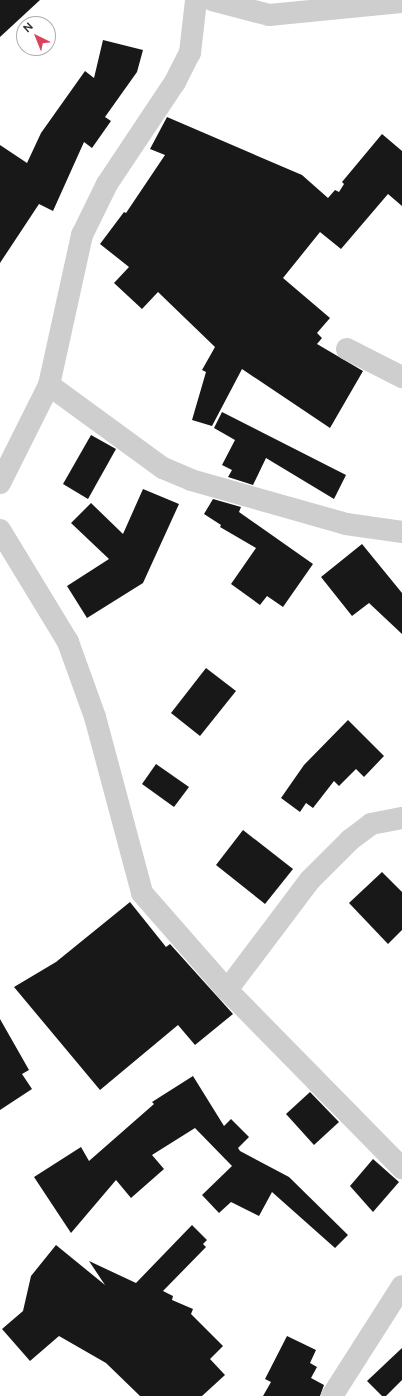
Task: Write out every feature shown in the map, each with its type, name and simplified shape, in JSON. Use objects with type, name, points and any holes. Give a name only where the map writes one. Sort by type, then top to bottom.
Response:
[{"type":"street","points":[[0,483],[50,385],[82,235],[107,184],[174,82],[190,53],[196,0]]},
{"type":"street","points":[[212,0],[269,15],[402,2]]},
{"type":"street","points":[[347,349],[402,377]]},
{"type":"street","points":[[50,385],[163,468],[191,480],[346,524],[402,532]]},
{"type":"street","points":[[0,530],[68,642],[95,717],[142,893],[227,990],[401,1162]]},
{"type":"street","points":[[227,990],[310,880],[350,840],[371,824],[402,818]]},
{"type":"street","points":[[332,1396],[402,1286]]},
{"type":"building","points":[[0,0],[40,0],[23,16],[16,16],[16,22],[0,37]]},
{"type":"building","points":[[103,40],[143,50],[137,72],[105,117],[111,121],[92,148],[84,142],[53,211],[39,204],[0,263],[0,145],[27,163],[41,133],[85,71],[94,78]]},
{"type":"building","points":[[167,117],[302,175],[328,198],[335,190],[339,192],[344,184],[342,182],[382,134],[402,151],[402,206],[388,194],[341,249],[320,232],[283,278],[330,318],[317,333],[322,338],[317,344],[363,371],[330,428],[242,369],[212,426],[192,420],[206,372],[202,370],[215,347],[158,292],[142,309],[114,283],[129,267],[100,244],[124,212],[126,213],[165,155],[150,149]]},
{"type":"building","points":[[222,412],[346,475],[334,499],[266,458],[253,485],[228,477],[232,470],[222,465],[235,440],[214,428]]},
{"type":"building","points":[[91,435],[116,449],[88,499],[63,484]]},
{"type":"building","points":[[143,489],[179,504],[143,583],[87,618],[67,586],[109,559],[71,523],[91,503],[123,534]]},
{"type":"building","points":[[213,499],[241,507],[239,512],[313,564],[283,607],[267,596],[260,605],[231,584],[256,548],[220,527],[221,525],[204,514]]},
{"type":"building","points":[[362,544],[402,593],[402,634],[369,603],[352,616],[321,577]]},
{"type":"building","points":[[206,668],[236,691],[200,736],[171,713]]},
{"type":"building","points":[[348,720],[384,756],[364,777],[356,769],[339,786],[334,781],[313,808],[306,803],[300,812],[281,798],[304,765]]},
{"type":"building","points":[[156,764],[189,787],[174,807],[142,784]]},
{"type":"building","points":[[243,830],[293,869],[265,904],[216,865]]},
{"type":"building","points":[[382,872],[402,892],[402,930],[388,944],[349,903]]},
{"type":"building","points":[[130,902],[166,947],[170,944],[233,1014],[195,1045],[178,1025],[100,1090],[14,987],[56,962]]},
{"type":"building","points":[[0,1019],[29,1070],[22,1074],[32,1089],[0,1110]]},
{"type":"building","points":[[193,1076],[224,1126],[231,1119],[249,1137],[238,1148],[240,1151],[289,1177],[348,1235],[335,1248],[272,1192],[259,1216],[231,1202],[219,1213],[202,1195],[232,1166],[195,1128],[152,1155],[164,1169],[131,1198],[116,1180],[71,1233],[34,1177],[81,1147],[89,1161],[154,1104],[152,1102]]},
{"type":"building","points":[[310,1092],[339,1122],[314,1145],[286,1114]]},
{"type":"building","points":[[373,1159],[399,1182],[373,1212],[350,1186]]},
{"type":"building","points":[[192,1225],[207,1240],[203,1244],[206,1247],[163,1291],[173,1296],[172,1300],[193,1309],[191,1314],[223,1346],[210,1359],[225,1375],[202,1396],[140,1396],[106,1363],[59,1336],[30,1361],[2,1329],[23,1311],[31,1276],[56,1245],[105,1285],[89,1261],[136,1283]]},
{"type":"building","points":[[287,1336],[316,1350],[310,1363],[317,1367],[311,1378],[324,1385],[320,1396],[263,1396],[271,1382],[265,1379]]},
{"type":"building","points":[[402,1348],[402,1380],[386,1396],[382,1396],[367,1381]]}]
